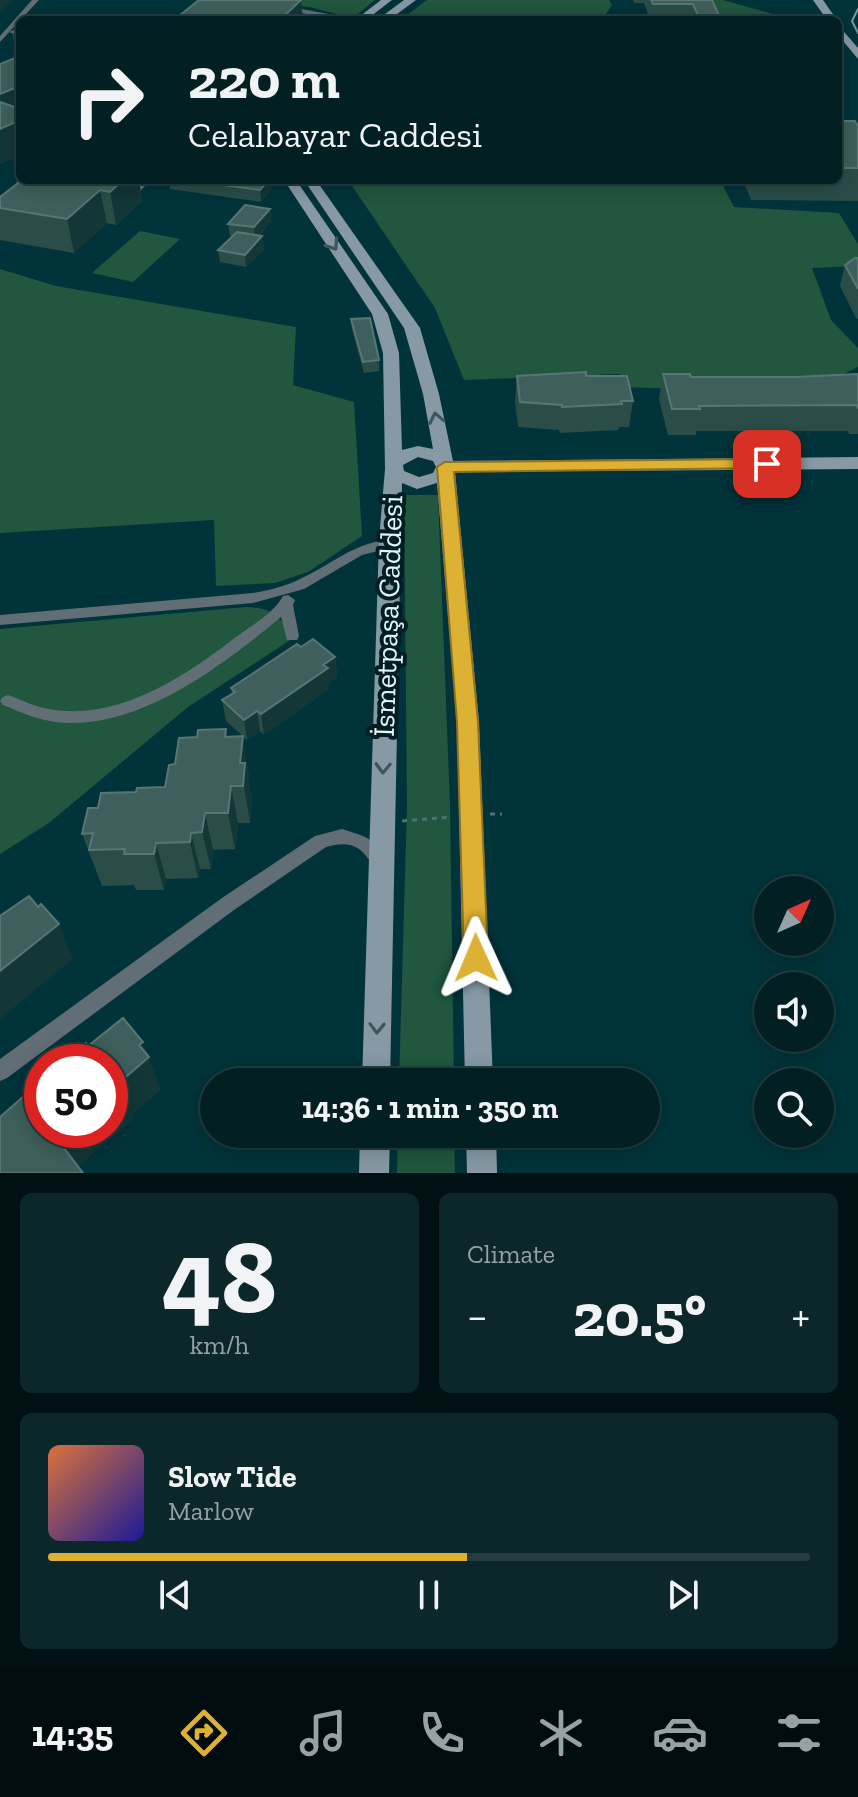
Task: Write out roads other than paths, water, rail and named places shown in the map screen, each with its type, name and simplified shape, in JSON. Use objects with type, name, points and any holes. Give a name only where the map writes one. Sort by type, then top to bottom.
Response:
[{"type":"main road","points":[[365,16],[387,0]]},
{"type":"main road","points":[[388,16],[411,0]]},
{"type":"main road","points":[[842,34],[858,56]]},
{"type":"main road","name":"İsmetpaşa Caddesi","points":[[293,184],[380,314],[391,353],[394,469],[389,544],[376,1068]]},
{"type":"main road","points":[[313,184],[412,328],[431,394],[445,467],[473,815],[479,1068]]},
{"type":"main road","points":[[418,451],[440,457],[445,467],[434,481],[417,483],[401,479],[394,464],[403,455],[418,451]]},
{"type":"main road","points":[[445,467],[858,463]]},
{"type":"main road","points":[[374,1173],[375,1148]]},
{"type":"main road","points":[[481,1148],[482,1173]]},
{"type":"street","points":[[22,16],[36,0]]},
{"type":"street","points":[[0,40],[16,22]]},
{"type":"street","points":[[108,185],[135,191],[142,184]]},
{"type":"street","points":[[0,620],[238,600],[278,593],[296,586],[360,548],[389,544]]},
{"type":"street","points":[[8,701],[51,716],[81,716],[158,695],[213,663],[286,605],[296,586]]},
{"type":"street","points":[[286,605],[292,636]]},
{"type":"street","points":[[0,1071],[228,904],[321,841],[342,836],[364,843],[380,860]]},
{"type":"lane","points":[[285,9],[326,16]]},
{"type":"tram line","points":[[858,9],[852,21],[858,33]]}]
